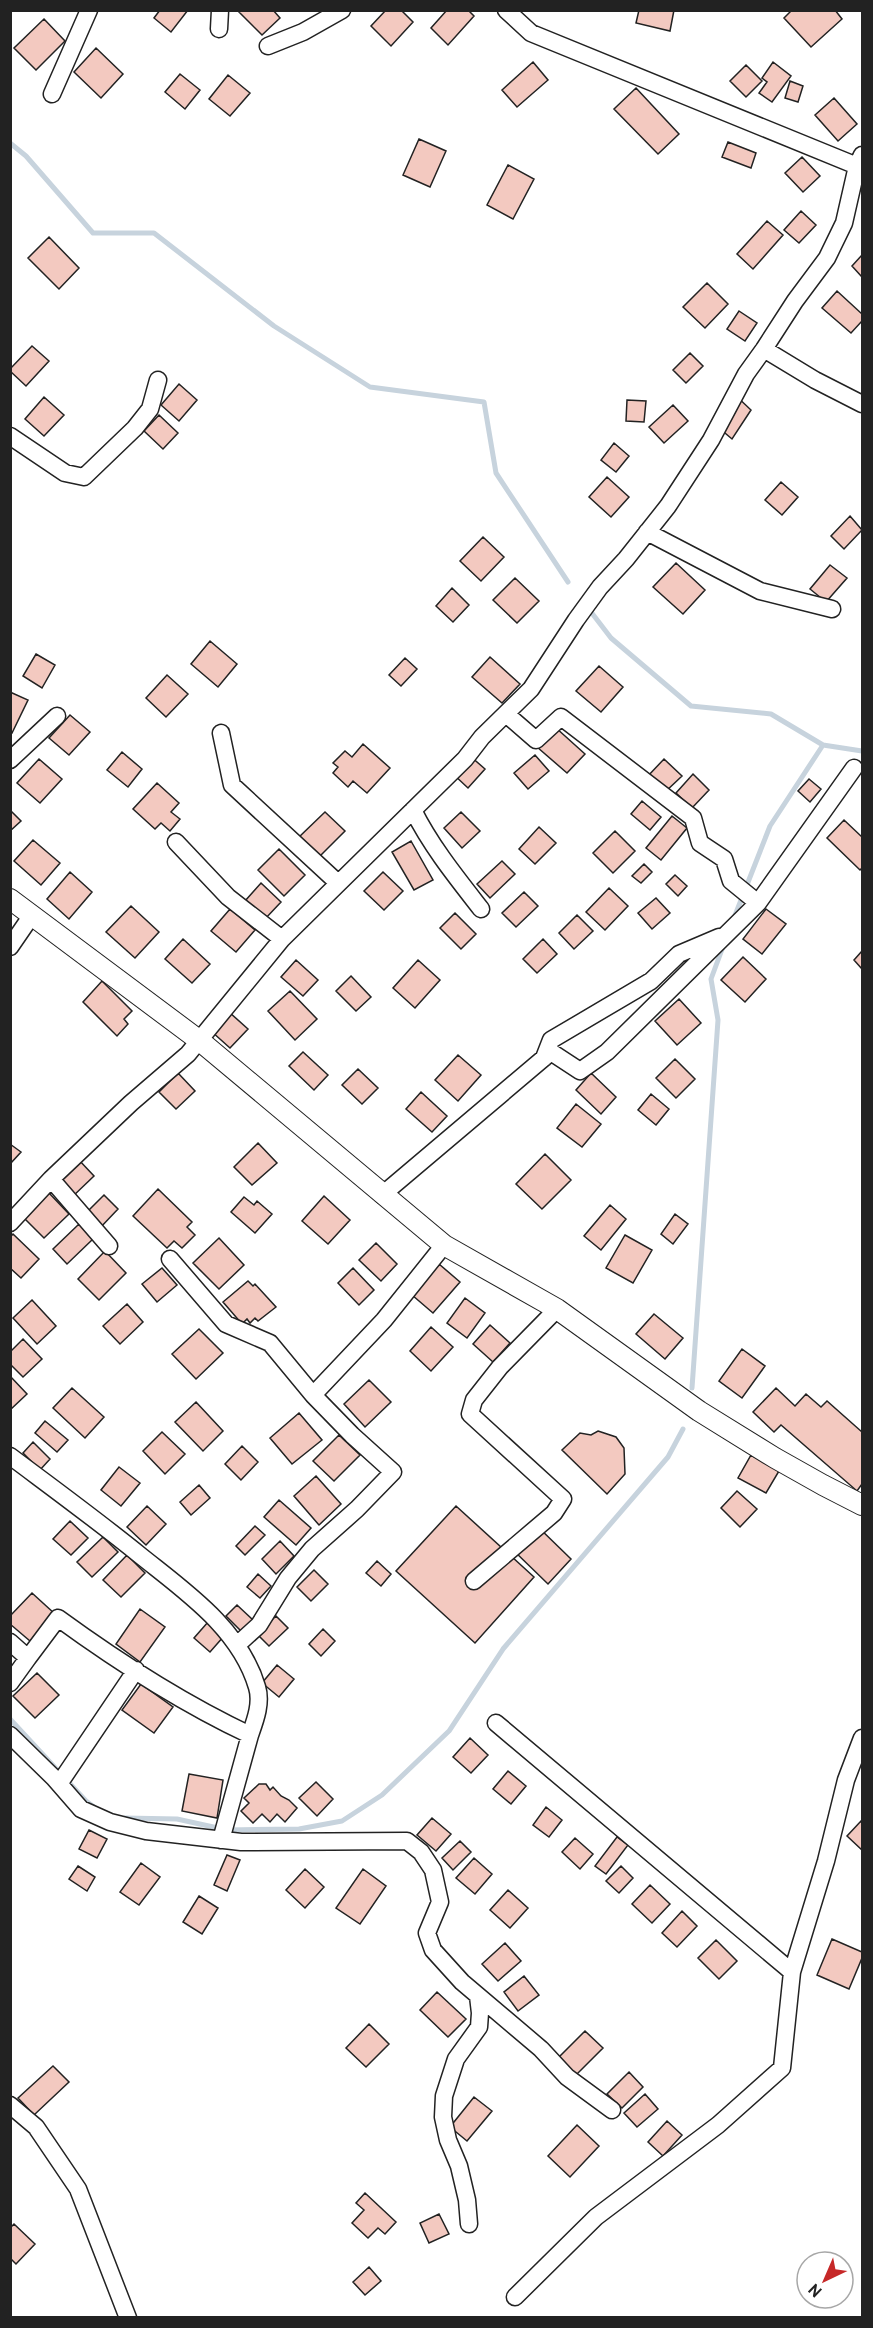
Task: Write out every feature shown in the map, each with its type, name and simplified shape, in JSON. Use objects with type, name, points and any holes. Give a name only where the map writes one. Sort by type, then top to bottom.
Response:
[{"type":"street","points":[[52,94],[89,10]]},
{"type":"street","points":[[219,29],[220,10]]},
{"type":"street","points":[[268,46],[303,32],[342,10]]},
{"type":"street","points":[[10,1223],[51,1179],[200,1041],[282,939],[531,689],[588,603],[668,506],[711,440],[746,374],[827,258],[844,223],[861,163],[531,33],[506,10]]},
{"type":"street","points":[[764,349],[815,380],[862,404]]},
{"type":"street","points":[[10,436],[65,473],[84,477],[135,428],[150,409],[158,380]]},
{"type":"street","points":[[647,532],[759,591],[832,609]]},
{"type":"street","points":[[506,714],[536,740],[561,717],[693,818],[700,843],[724,859],[731,881],[758,903]]},
{"type":"street","points":[[10,760],[57,716]]},
{"type":"street","points":[[221,733],[232,785],[338,883]]},
{"type":"street","points":[[382,1195],[551,1052],[580,1071],[607,1052],[758,903],[854,768]]},
{"type":"street","points":[[413,810],[434,847],[481,909]]},
{"type":"street","points":[[176,842],[228,897],[282,939]]},
{"type":"street","points":[[10,899],[200,1041],[444,1245],[557,1309],[699,1411],[804,1474],[862,1505]]},
{"type":"street","points":[[10,947],[32,915]]},
{"type":"street","points":[[544,1058],[551,1040],[651,981],[679,954],[729,933]]},
{"type":"street","points":[[51,1179],[109,1246]]},
{"type":"street","points":[[314,1395],[384,1320],[444,1245]]},
{"type":"street","points":[[170,1259],[226,1324],[270,1342],[314,1395],[393,1472],[357,1509],[312,1549],[288,1578],[259,1625],[237,1645]]},
{"type":"street","points":[[474,1581],[554,1513],[563,1499],[470,1414],[474,1400],[500,1367],[557,1309]]},
{"type":"street","points":[[10,1456],[81,1508],[163,1573],[219,1623],[237,1645],[258,1689],[258,1713],[223,1831]]},
{"type":"street","points":[[10,1683],[58,1618],[217,1720],[250,1736]]},
{"type":"street","points":[[10,1642],[28,1658]]},
{"type":"street","points":[[63,1780],[136,1670]]},
{"type":"street","points":[[496,1723],[792,1972]]},
{"type":"street","points":[[10,1735],[63,1780],[81,1809],[110,1822],[146,1831],[223,1831],[265,1842],[406,1841],[422,1852],[433,1870],[440,1902],[427,1933],[433,1950],[462,1982],[541,2049],[567,2077],[612,2110]]},
{"type":"street","points":[[514,2297],[596,2217],[718,2125],[782,2068],[792,1972],[826,1861],[846,1780],[862,1738]]},
{"type":"street","points":[[469,2224],[467,2199],[459,2166],[448,2140],[443,2117],[444,2096],[456,2059],[478,2027],[480,2013],[478,1996]]},
{"type":"street","points":[[10,2105],[36,2127],[78,2189],[129,2318]]},
{"type":"building","points":[[160,10],[188,10],[171,32],[154,18]]},
{"type":"building","points":[[241,10],[273,10],[280,18],[262,35],[239,12]]},
{"type":"building","points":[[386,10],[401,10],[413,22],[391,46],[371,26]]},
{"type":"building","points":[[447,10],[468,10],[474,16],[448,45],[431,28]]},
{"type":"building","points":[[639,10],[674,10],[670,31],[636,23]]},
{"type":"building","points":[[792,10],[835,10],[842,19],[811,47],[784,18]]},
{"type":"building","points":[[44,19],[65,41],[36,70],[14,48]]},
{"type":"building","points":[[96,48],[123,74],[101,98],[74,72]]},
{"type":"building","points":[[533,62],[548,80],[517,107],[502,90]]},
{"type":"building","points":[[773,62],[791,76],[772,102],[759,93],[767,82],[762,78]]},
{"type":"building","points":[[746,65],[762,81],[746,97],[730,81]]},
{"type":"building","points":[[180,74],[200,90],[185,109],[165,92]]},
{"type":"building","points":[[228,75],[250,93],[230,116],[209,99]]},
{"type":"building","points":[[790,81],[803,86],[798,102],[785,98]]},
{"type":"building","points":[[636,88],[679,134],[658,154],[614,109]]},
{"type":"building","points":[[834,98],[857,124],[838,141],[815,115]]},
{"type":"building","points":[[419,139],[446,151],[430,187],[403,175]]},
{"type":"building","points":[[728,142],[756,153],[751,168],[722,157]]},
{"type":"building","points":[[802,157],[820,176],[803,192],[785,173]]},
{"type":"building","points":[[508,165],[534,179],[513,219],[487,205]]},
{"type":"building","points":[[801,211],[816,225],[799,243],[784,230]]},
{"type":"building","points":[[767,221],[783,235],[753,269],[737,254]]},
{"type":"building","points":[[49,237],[79,268],[59,289],[28,258]]},
{"type":"building","points":[[862,255],[862,277],[852,266]]},
{"type":"building","points":[[707,283],[728,304],[705,328],[683,307]]},
{"type":"building","points":[[837,291],[862,314],[862,321],[851,333],[822,308]]},
{"type":"building","points":[[739,311],[757,323],[745,341],[727,329]]},
{"type":"building","points":[[32,346],[49,361],[26,386],[10,369]]},
{"type":"building","points":[[690,353],[703,366],[686,383],[673,370]]},
{"type":"building","points":[[179,384],[197,400],[179,421],[161,405]]},
{"type":"building","points":[[732,392],[751,410],[732,439],[712,422]]},
{"type":"building","points":[[44,397],[64,415],[44,436],[25,419]]},
{"type":"building","points":[[627,400],[646,401],[644,422],[626,421]]},
{"type":"building","points":[[673,405],[688,421],[664,443],[649,427]]},
{"type":"building","points":[[159,415],[178,433],[163,449],[144,431]]},
{"type":"building","points":[[614,443],[629,456],[616,472],[601,460]]},
{"type":"building","points":[[607,477],[629,497],[611,517],[589,497]]},
{"type":"building","points":[[781,482],[798,497],[782,515],[765,500]]},
{"type":"building","points":[[850,516],[862,530],[844,549],[831,536]]},
{"type":"building","points":[[483,537],[504,557],[481,581],[460,561]]},
{"type":"building","points":[[676,563],[705,590],[683,614],[653,587]]},
{"type":"building","points":[[830,565],[847,578],[826,602],[810,589]]},
{"type":"building","points":[[515,578],[539,601],[517,623],[493,600]]},
{"type":"building","points":[[452,588],[469,605],[453,622],[436,606]]},
{"type":"building","points":[[210,641],[237,664],[218,687],[191,664]]},
{"type":"building","points":[[36,654],[55,665],[42,688],[23,676]]},
{"type":"building","points":[[490,657],[520,684],[502,703],[472,677]]},
{"type":"building","points":[[405,658],[417,669],[401,686],[389,675]]},
{"type":"building","points":[[599,666],[623,687],[601,712],[576,691]]},
{"type":"building","points":[[167,675],[188,694],[166,717],[146,698]]},
{"type":"building","points":[[10,692],[28,700],[12,733],[10,732]]},
{"type":"building","points":[[70,715],[90,732],[69,755],[49,738]]},
{"type":"building","points":[[555,727],[585,754],[567,773],[537,747]]},
{"type":"building","points":[[363,744],[390,768],[367,793],[353,781],[348,787],[333,773],[338,767],[333,763],[345,751],[352,757]]},
{"type":"building","points":[[122,752],[142,769],[128,787],[107,770]]},
{"type":"building","points":[[469,755],[485,769],[468,788],[452,773]]},
{"type":"building","points":[[535,755],[549,771],[528,789],[514,773]]},
{"type":"building","points":[[39,759],[62,779],[40,803],[17,783]]},
{"type":"building","points":[[664,759],[682,776],[664,793],[647,777]]},
{"type":"building","points":[[693,774],[709,790],[692,808],[676,793]]},
{"type":"building","points":[[809,779],[821,789],[810,802],[798,791]]},
{"type":"building","points":[[157,783],[179,803],[171,812],[180,819],[170,831],[161,823],[155,829],[133,809]]},
{"type":"building","points":[[642,801],[661,817],[650,830],[631,814]]},
{"type":"building","points":[[10,810],[21,821],[10,831]]},
{"type":"building","points":[[325,812],[345,831],[318,858],[298,838]]},
{"type":"building","points":[[461,812],[480,831],[462,848],[444,828]]},
{"type":"building","points":[[672,816],[687,828],[661,860],[646,848]]},
{"type":"building","points":[[844,820],[862,837],[862,868],[860,870],[827,838]]},
{"type":"building","points":[[539,827],[556,843],[535,864],[519,849]]},
{"type":"building","points":[[615,831],[635,851],[613,873],[593,853]]},
{"type":"building","points":[[33,840],[60,863],[41,885],[14,861]]},
{"type":"building","points":[[411,841],[433,880],[414,890],[392,852]]},
{"type":"building","points":[[279,849],[305,875],[284,896],[258,870]]},
{"type":"building","points":[[502,861],[515,874],[490,898],[477,884]]},
{"type":"building","points":[[644,864],[652,872],[641,883],[632,876]]},
{"type":"building","points":[[70,872],[92,892],[69,919],[47,899]]},
{"type":"building","points":[[383,872],[403,891],[384,910],[364,891]]},
{"type":"building","points":[[675,875],[687,886],[678,896],[666,884]]},
{"type":"building","points":[[261,883],[281,902],[265,919],[245,901]]},
{"type":"building","points":[[609,888],[628,906],[605,930],[586,912]]},
{"type":"building","points":[[524,892],[538,906],[516,927],[502,913]]},
{"type":"building","points":[[656,898],[670,913],[652,929],[638,913]]},
{"type":"building","points":[[131,906],[159,932],[135,958],[106,932]]},
{"type":"building","points":[[230,909],[255,930],[236,952],[211,931]]},
{"type":"building","points":[[766,909],[786,924],[762,954],[743,939]]},
{"type":"building","points":[[455,913],[476,934],[461,949],[440,928]]},
{"type":"building","points":[[577,915],[593,931],[574,949],[559,933]]},
{"type":"building","points":[[183,939],[210,964],[192,983],[165,959]]},
{"type":"building","points":[[543,939],[557,954],[537,973],[523,959]]},
{"type":"building","points":[[862,951],[862,969],[854,960]]},
{"type":"building","points":[[743,957],[766,979],[745,1002],[721,980]]},
{"type":"building","points":[[296,960],[318,980],[303,996],[281,977]]},
{"type":"building","points":[[418,960],[440,980],[415,1008],[393,988]]},
{"type":"building","points":[[351,976],[371,997],[356,1011],[336,991]]},
{"type":"building","points":[[102,981],[132,1011],[124,1019],[128,1024],[117,1036],[83,1002]]},
{"type":"building","points":[[290,991],[317,1019],[295,1040],[268,1011]]},
{"type":"building","points":[[679,999],[701,1023],[677,1045],[655,1021]]},
{"type":"building","points":[[229,1012],[248,1029],[230,1048],[211,1031]]},
{"type":"building","points":[[303,1052],[328,1075],[314,1090],[289,1066]]},
{"type":"building","points":[[458,1055],[481,1075],[458,1101],[435,1080]]},
{"type":"building","points":[[675,1059],[695,1079],[676,1098],[656,1078]]},
{"type":"building","points":[[358,1069],[378,1088],[362,1104],[342,1085]]},
{"type":"building","points":[[178,1073],[195,1091],[176,1109],[159,1092]]},
{"type":"building","points":[[591,1073],[616,1097],[601,1114],[576,1090]]},
{"type":"building","points":[[421,1092],[447,1116],[432,1132],[406,1109]]},
{"type":"building","points":[[651,1094],[669,1109],[656,1125],[638,1110]]},
{"type":"building","points":[[576,1104],[601,1124],[582,1147],[557,1128]]},
{"type":"building","points":[[258,1143],[277,1163],[252,1185],[234,1167]]},
{"type":"building","points":[[10,1144],[21,1152],[10,1164]]},
{"type":"building","points":[[545,1154],[571,1180],[542,1209],[516,1184]]},
{"type":"building","points":[[78,1159],[94,1176],[70,1199],[54,1182]]},
{"type":"building","points":[[158,1189],[192,1222],[187,1227],[195,1235],[182,1248],[174,1241],[167,1248],[133,1216]]},
{"type":"building","points":[[49,1193],[69,1214],[44,1238],[24,1218]]},
{"type":"building","points":[[104,1195],[118,1209],[99,1229],[84,1215]]},
{"type":"building","points":[[324,1196],[350,1220],[328,1244],[302,1221]]},
{"type":"building","points":[[244,1197],[254,1205],[257,1201],[272,1214],[255,1233],[231,1212]]},
{"type":"building","points":[[610,1205],[626,1219],[601,1250],[584,1236]]},
{"type":"building","points":[[675,1214],[688,1224],[673,1244],[661,1234]]},
{"type":"building","points":[[79,1224],[93,1239],[67,1264],[53,1249]]},
{"type":"building","points":[[13,1234],[39,1259],[21,1278],[10,1268],[10,1237]]},
{"type":"building","points":[[625,1235],[652,1250],[633,1283],[606,1268]]},
{"type":"building","points":[[219,1238],[244,1265],[219,1289],[193,1263]]},
{"type":"building","points":[[376,1243],[397,1264],[381,1281],[359,1260]]},
{"type":"building","points":[[105,1251],[126,1273],[99,1300],[78,1279]]},
{"type":"building","points":[[439,1264],[460,1282],[433,1313],[412,1295]]},
{"type":"building","points":[[162,1268],[177,1285],[157,1302],[142,1284]]},
{"type":"building","points":[[353,1268],[374,1290],[359,1305],[338,1283]]},
{"type":"building","points":[[248,1281],[253,1286],[255,1284],[276,1307],[258,1321],[255,1318],[250,1323],[247,1319],[242,1324],[223,1302]]},
{"type":"building","points":[[465,1298],[485,1313],[467,1338],[447,1323]]},
{"type":"building","points":[[32,1300],[56,1326],[37,1344],[13,1318]]},
{"type":"building","points":[[127,1304],[143,1322],[120,1344],[103,1326]]},
{"type":"building","points":[[654,1314],[683,1338],[665,1359],[636,1334]]},
{"type":"building","points":[[490,1325],[510,1343],[493,1362],[473,1344]]},
{"type":"building","points":[[431,1327],[453,1347],[431,1371],[410,1351]]},
{"type":"building","points":[[199,1329],[223,1353],[196,1379],[172,1354]]},
{"type":"building","points":[[23,1339],[42,1359],[23,1377],[10,1364],[10,1352]]},
{"type":"building","points":[[742,1349],[765,1366],[742,1398],[719,1381]]},
{"type":"building","points":[[10,1376],[27,1394],[10,1410]]},
{"type":"building","points":[[369,1380],[391,1402],[365,1427],[344,1404]]},
{"type":"building","points":[[72,1388],[104,1417],[85,1438],[53,1408]]},
{"type":"building","points":[[776,1388],[795,1406],[806,1394],[821,1407],[827,1401],[862,1432],[862,1484],[857,1491],[781,1425],[774,1432],[753,1412]]},
{"type":"building","points":[[196,1402],[223,1431],[203,1451],[175,1422]]},
{"type":"building","points":[[299,1413],[322,1440],[292,1464],[270,1438]]},
{"type":"building","points":[[45,1421],[68,1440],[57,1452],[35,1433]]},
{"type":"building","points":[[598,1431],[616,1437],[624,1448],[625,1474],[607,1494],[562,1450],[580,1433],[591,1435]]},
{"type":"building","points":[[162,1432],[185,1454],[165,1474],[143,1451]]},
{"type":"building","points":[[339,1435],[360,1455],[334,1481],[313,1461]]},
{"type":"building","points":[[33,1442],[50,1459],[40,1470],[23,1453]]},
{"type":"building","points":[[242,1446],[258,1462],[241,1480],[225,1464]]},
{"type":"building","points":[[751,1455],[779,1471],[766,1493],[738,1478]]},
{"type":"building","points":[[119,1467],[140,1483],[121,1506],[101,1490]]},
{"type":"building","points":[[316,1476],[341,1504],[319,1525],[294,1496]]},
{"type":"building","points":[[199,1485],[210,1498],[191,1515],[180,1502]]},
{"type":"building","points":[[737,1491],[757,1509],[740,1527],[721,1508]]},
{"type":"building","points":[[279,1500],[311,1528],[296,1545],[264,1517]]},
{"type":"building","points":[[147,1506],[166,1524],[146,1545],[127,1527]]},
{"type":"building","points":[[456,1506],[534,1577],[475,1643],[396,1571]]},
{"type":"building","points":[[70,1521],[88,1538],[71,1555],[53,1539]]},
{"type":"building","points":[[535,1524],[571,1559],[548,1584],[512,1549]]},
{"type":"building","points":[[255,1526],[265,1535],[245,1555],[236,1546]]},
{"type":"building","points":[[103,1537],[118,1552],[92,1577],[77,1562]]},
{"type":"building","points":[[280,1541],[294,1556],[276,1574],[262,1559]]},
{"type":"building","points":[[127,1555],[145,1573],[121,1597],[103,1580]]},
{"type":"building","points":[[377,1561],[391,1574],[381,1586],[366,1573]]},
{"type":"building","points":[[314,1570],[328,1584],[311,1601],[297,1587]]},
{"type":"building","points":[[258,1574],[271,1586],[260,1598],[247,1587]]},
{"type":"building","points":[[32,1593],[55,1614],[30,1641],[10,1624],[10,1616]]},
{"type":"building","points":[[237,1605],[253,1620],[241,1631],[226,1616]]},
{"type":"building","points":[[140,1609],[165,1627],[140,1662],[116,1644]]},
{"type":"building","points":[[276,1616],[288,1628],[269,1646],[257,1634]]},
{"type":"building","points":[[208,1622],[224,1636],[210,1652],[194,1638]]},
{"type":"building","points":[[323,1629],[335,1641],[321,1656],[309,1644]]},
{"type":"building","points":[[277,1665],[294,1679],[279,1697],[262,1683]]},
{"type":"building","points":[[37,1673],[59,1695],[35,1718],[13,1696]]},
{"type":"building","points":[[141,1684],[173,1707],[154,1733],[122,1710]]},
{"type":"building","points":[[470,1738],[488,1755],[471,1773],[453,1757]]},
{"type":"building","points":[[508,1771],[526,1786],[511,1804],[493,1789]]},
{"type":"building","points":[[189,1774],[223,1780],[217,1818],[182,1811]]},
{"type":"building","points":[[316,1782],[333,1799],[317,1816],[299,1798]]},
{"type":"building","points":[[259,1784],[266,1784],[270,1790],[273,1787],[297,1808],[285,1822],[277,1814],[270,1822],[262,1814],[253,1823],[241,1811],[249,1803],[244,1798]]},
{"type":"building","points":[[546,1807],[562,1820],[549,1837],[533,1825]]},
{"type":"building","points":[[432,1818],[451,1834],[436,1851],[417,1835]]},
{"type":"building","points":[[861,1821],[862,1823],[862,1850],[847,1836]]},
{"type":"building","points":[[89,1830],[107,1839],[97,1858],[79,1849]]},
{"type":"building","points":[[617,1837],[628,1845],[606,1874],[595,1866]]},
{"type":"building","points":[[575,1838],[593,1854],[580,1869],[562,1852]]},
{"type":"building","points":[[460,1841],[471,1852],[453,1870],[442,1858]]},
{"type":"building","points":[[227,1855],[240,1860],[227,1891],[214,1885]]},
{"type":"building","points":[[474,1858],[492,1874],[475,1894],[456,1878]]},
{"type":"building","points":[[141,1863],[160,1877],[139,1905],[120,1892]]},
{"type":"building","points":[[78,1866],[95,1877],[87,1891],[69,1879]]},
{"type":"building","points":[[621,1866],[633,1878],[619,1893],[606,1881]]},
{"type":"building","points":[[305,1869],[324,1887],[305,1908],[286,1890]]},
{"type":"building","points":[[363,1869],[386,1886],[360,1924],[336,1908]]},
{"type":"building","points":[[650,1885],[670,1904],[652,1923],[632,1904]]},
{"type":"building","points":[[508,1890],[528,1908],[510,1928],[490,1910]]},
{"type":"building","points":[[199,1896],[218,1908],[202,1934],[183,1922]]},
{"type":"building","points":[[682,1911],[697,1926],[677,1947],[662,1933]]},
{"type":"building","points":[[832,1939],[862,1952],[862,1958],[849,1989],[817,1975]]},
{"type":"building","points":[[716,1940],[737,1961],[719,1979],[698,1958]]},
{"type":"building","points":[[505,1943],[521,1961],[498,1981],[482,1964]]},
{"type":"building","points":[[524,1976],[539,1995],[518,2011],[504,1992]]},
{"type":"building","points":[[437,1992],[466,2019],[448,2037],[420,2010]]},
{"type":"building","points":[[369,2024],[389,2044],[366,2067],[346,2048]]},
{"type":"building","points":[[585,2031],[603,2048],[575,2076],[558,2058]]},
{"type":"building","points":[[53,2066],[69,2082],[34,2115],[18,2098]]},
{"type":"building","points":[[629,2072],[643,2087],[622,2108],[607,2094]]},
{"type":"building","points":[[645,2094],[658,2109],[637,2127],[624,2113]]},
{"type":"building","points":[[474,2097],[492,2111],[467,2141],[450,2127]]},
{"type":"building","points":[[667,2121],[682,2135],[663,2156],[648,2142]]},
{"type":"building","points":[[577,2125],[599,2146],[570,2177],[548,2156]]},
{"type":"building","points":[[365,2193],[396,2222],[385,2234],[378,2228],[368,2238],[352,2223],[364,2210],[356,2203]]},
{"type":"building","points":[[439,2214],[449,2234],[429,2243],[420,2223]]},
{"type":"building","points":[[14,2224],[35,2244],[16,2264],[10,2258],[10,2228]]},
{"type":"building","points":[[369,2267],[381,2281],[365,2295],[353,2282]]},
{"type":"waterway","points":[[10,143],[26,156],[93,233],[154,233],[274,326],[370,387],[484,402],[496,473],[568,582]]},
{"type":"waterway","points":[[588,608],[611,638],[691,706],[771,714],[823,745]]},
{"type":"waterway","points":[[734,918],[770,826],[823,745],[862,751]]},
{"type":"waterway","points":[[692,1388],[718,1020],[711,979],[724,944]]},
{"type":"waterway","points":[[125,1818],[177,1819],[227,1830],[299,1829],[342,1821],[382,1795],[449,1731],[503,1649],[668,1457],[683,1429]]},
{"type":"waterway","points":[[10,1719],[94,1807]]}]
